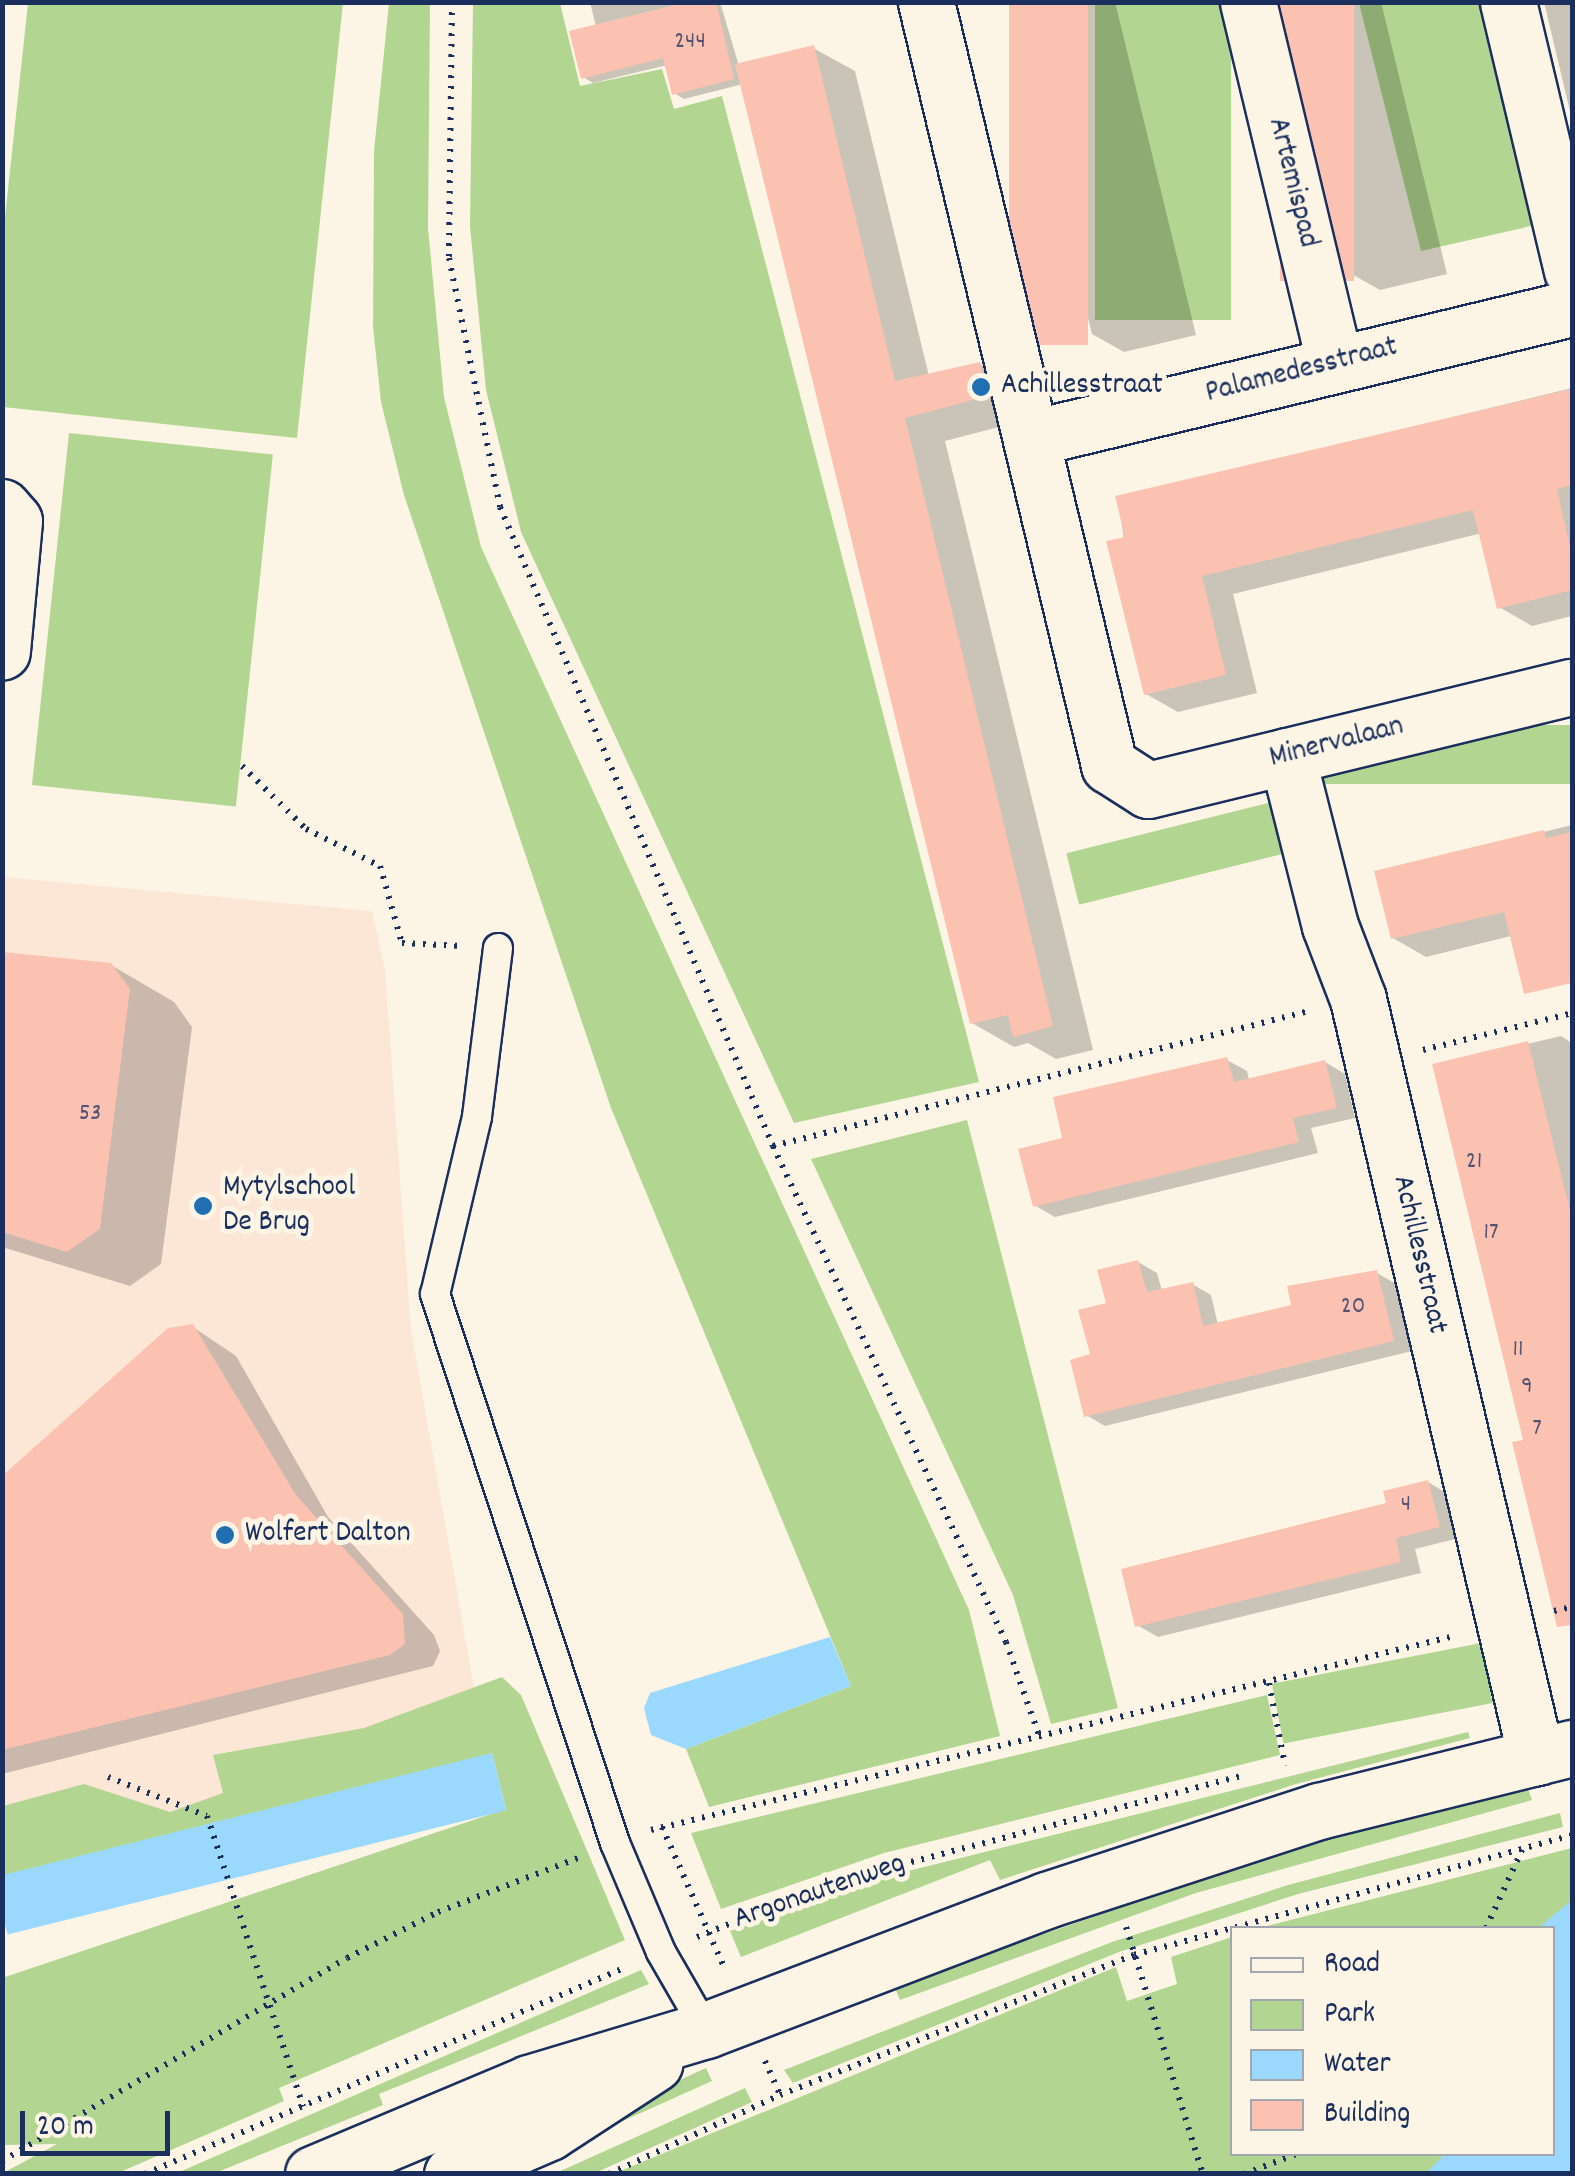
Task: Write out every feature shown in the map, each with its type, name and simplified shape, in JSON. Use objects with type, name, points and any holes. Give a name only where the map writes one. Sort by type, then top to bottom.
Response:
[{"type":"street","points":[[926,2],[1032,438]]},
{"type":"street","name":"Artemispad","points":[[1248,2],[1334,364]]},
{"type":"street","points":[[1508,2],[1572,270]]},
{"type":"street","name":"Palamedesstraat","points":[[1032,438],[1572,308]]},
{"type":"street","name":"Minervalaan","points":[[1032,438],[1109,765],[1148,790],[1572,687]]},
{"type":"street","points":[[2,507],[14,521],[2,651]]},
{"type":"street","name":"Achillesstraat","points":[[1287,756],[1330,926],[1358,999],[1504,1624],[1554,1752]]},
{"type":"street","points":[[313,2174],[529,2083],[725,2023],[1064,1894],[1320,1811],[1554,1752]]},
{"type":"street","points":[[452,2174],[549,2132],[725,2023]]},
{"type":"lane","points":[[498,948],[477,1116],[435,1294],[615,1842],[660,1952],[725,2023]]},
{"type":"path","points":[[452,2],[449,258],[500,507],[774,1146],[1006,1642],[1040,1738]]},
{"type":"path","points":[[242,766],[306,830],[380,866],[402,942],[498,948]]},
{"type":"path","points":[[774,1146],[1358,999]]},
{"type":"path","points":[[1373,1062],[1572,1013]]},
{"type":"path","points":[[2,2160],[271,2003],[438,1912],[615,1842],[662,1826],[1572,1607]]},
{"type":"path","points":[[1268,1683],[1286,1766]]},
{"type":"path","points":[[1267,1770],[1304,1761]]},
{"type":"path","name":"Argonautenweg","points":[[145,2174],[830,1882],[1248,1774]]},
{"type":"path","points":[[108,1777],[207,1816],[303,2107]]},
{"type":"path","points":[[662,1826],[708,1932],[725,2023],[780,2095]]},
{"type":"path","points":[[1241,1926],[1572,1834]]},
{"type":"path","points":[[1487,1926],[1523,1847]]},
{"type":"path","points":[[1126,1926],[1203,2174]]},
{"type":"path","points":[[609,2174],[780,2095],[1134,1956],[1230,1929]]},
{"type":"path","points":[[1244,2174],[1291,2156]]},
{"type":"shaded area","points":[[2,877],[372,911],[385,970],[411,1330],[478,1711],[2,1874]]},
{"type":"green space","points":[[28,3],[343,3],[297,438],[3,407],[3,236]]},
{"type":"green space","points":[[389,3],[430,3],[428,228],[444,397],[481,547],[969,1610],[1000,1736],[709,1807],[686,1749],[851,1686],[611,1108],[404,495],[381,402],[373,327],[374,151]]},
{"type":"green space","points":[[473,3],[560,3],[580,86],[662,69],[674,109],[722,96],[979,1082],[794,1123],[521,532],[486,390],[470,227]]},
{"type":"green space","points":[[1095,3],[1231,3],[1231,320],[1095,320]]},
{"type":"green space","points":[[1359,3],[1498,3],[1553,221],[1421,251]]},
{"type":"green space","points":[[69,433],[273,454],[236,806],[32,785]]},
{"type":"green space","points":[[1310,725],[1572,725],[1572,784],[1310,784]]},
{"type":"green space","points":[[1272,802],[1285,853],[1079,905],[1066,853]]},
{"type":"green space","points":[[967,1120],[1118,1708],[1051,1724],[1013,1595],[811,1159]]},
{"type":"green space","points":[[1481,1643],[1493,1703],[1284,1744],[1272,1684]]},
{"type":"green space","points":[[502,1677],[521,1695],[625,1940],[279,2088],[284,2101],[118,2173],[3,2173],[57,2144],[3,2145],[2,1978],[506,1809],[492,1753],[3,1912],[3,1806],[84,1784],[170,1812],[223,1793],[213,1755],[364,1728]]},
{"type":"green space","points":[[1267,1695],[1280,1755],[884,1853],[721,1909],[691,1833]]},
{"type":"green space","points":[[1468,1732],[1470,1738],[1296,1784],[1000,1880],[990,1860],[741,1957],[730,1931],[908,1871]]},
{"type":"green space","points":[[1527,1786],[1532,1800],[1196,1893],[900,2000],[894,1986],[1280,1852]]},
{"type":"green space","points":[[1560,1813],[1563,1827],[1298,1894],[1119,1952],[793,2083],[784,2070],[1112,1942],[1288,1885]]},
{"type":"green space","points":[[1572,1848],[1572,2173],[613,2174],[1116,1967],[1127,2001],[1177,1984],[1171,1957],[1230,1938],[1230,2156],[1555,2156],[1555,1926],[1267,1926]]},
{"type":"green space","points":[[641,1970],[649,1984],[379,2094],[383,2105],[215,2173],[177,2173]]},
{"type":"green space","points":[[706,2068],[712,2081],[507,2173],[474,2174]]},
{"type":"green space","points":[[745,2088],[752,2102],[595,2173],[556,2173]]},
{"type":"water","points":[[830,1637],[851,1686],[686,1749],[651,1735],[644,1708],[650,1693]]},
{"type":"water","points":[[492,1753],[506,1810],[8,1935],[2,1912],[2,1875]]},
{"type":"water","points":[[1572,1900],[1572,2173],[1426,2173],[1443,2156],[1555,2156],[1555,1926],[1540,1926]]},
{"type":"building","points":[[687,2],[716,2],[734,79],[672,95],[663,58],[581,79],[569,31]]},
{"type":"building","points":[[1009,2],[1088,2],[1088,345],[1009,345]]},
{"type":"building","points":[[1280,2],[1354,2],[1354,281],[1280,281]]},
{"type":"building","points":[[814,45],[895,381],[980,362],[988,396],[905,418],[1053,1026],[1013,1037],[1008,1015],[970,1024],[735,64]]},
{"type":"building","points":[[1572,389],[1572,485],[1557,489],[1572,556],[1572,590],[1497,609],[1473,510],[1202,576],[1226,675],[1144,695],[1106,541],[1125,537],[1115,496]]},
{"type":"building","points":[[1544,830],[1546,838],[1572,832],[1572,983],[1524,994],[1504,912],[1391,939],[1374,871]]},
{"type":"building","points":[[2,952],[111,963],[130,989],[100,1229],[67,1252],[2,1232]]},
{"type":"building","points":[[1528,1041],[1572,1219],[1572,1625],[1557,1627],[1512,1442],[1523,1440],[1432,1064]]},
{"type":"building","points":[[1227,1057],[1234,1082],[1325,1060],[1337,1108],[1293,1118],[1299,1142],[1033,1207],[1018,1149],[1062,1138],[1053,1097]]},
{"type":"building","points":[[1138,1260],[1147,1292],[1193,1282],[1203,1326],[1291,1305],[1287,1286],[1377,1270],[1394,1341],[1084,1417],[1070,1360],[1090,1354],[1078,1310],[1106,1303],[1097,1270]]},
{"type":"building","points":[[193,1324],[296,1495],[403,1614],[405,1644],[390,1655],[2,1750],[2,1476],[168,1328]]},
{"type":"building","points":[[1428,1480],[1440,1527],[1396,1538],[1401,1562],[1135,1627],[1121,1569],[1386,1503],[1383,1491]]},
{"type":"place","name":"Achillesstraat","points":[[981,387]]},
{"type":"place","name":"Mytylschool De Brug","points":[[203,1206]]},
{"type":"place","name":"Wolfert Dalton","points":[[225,1535]]}]
